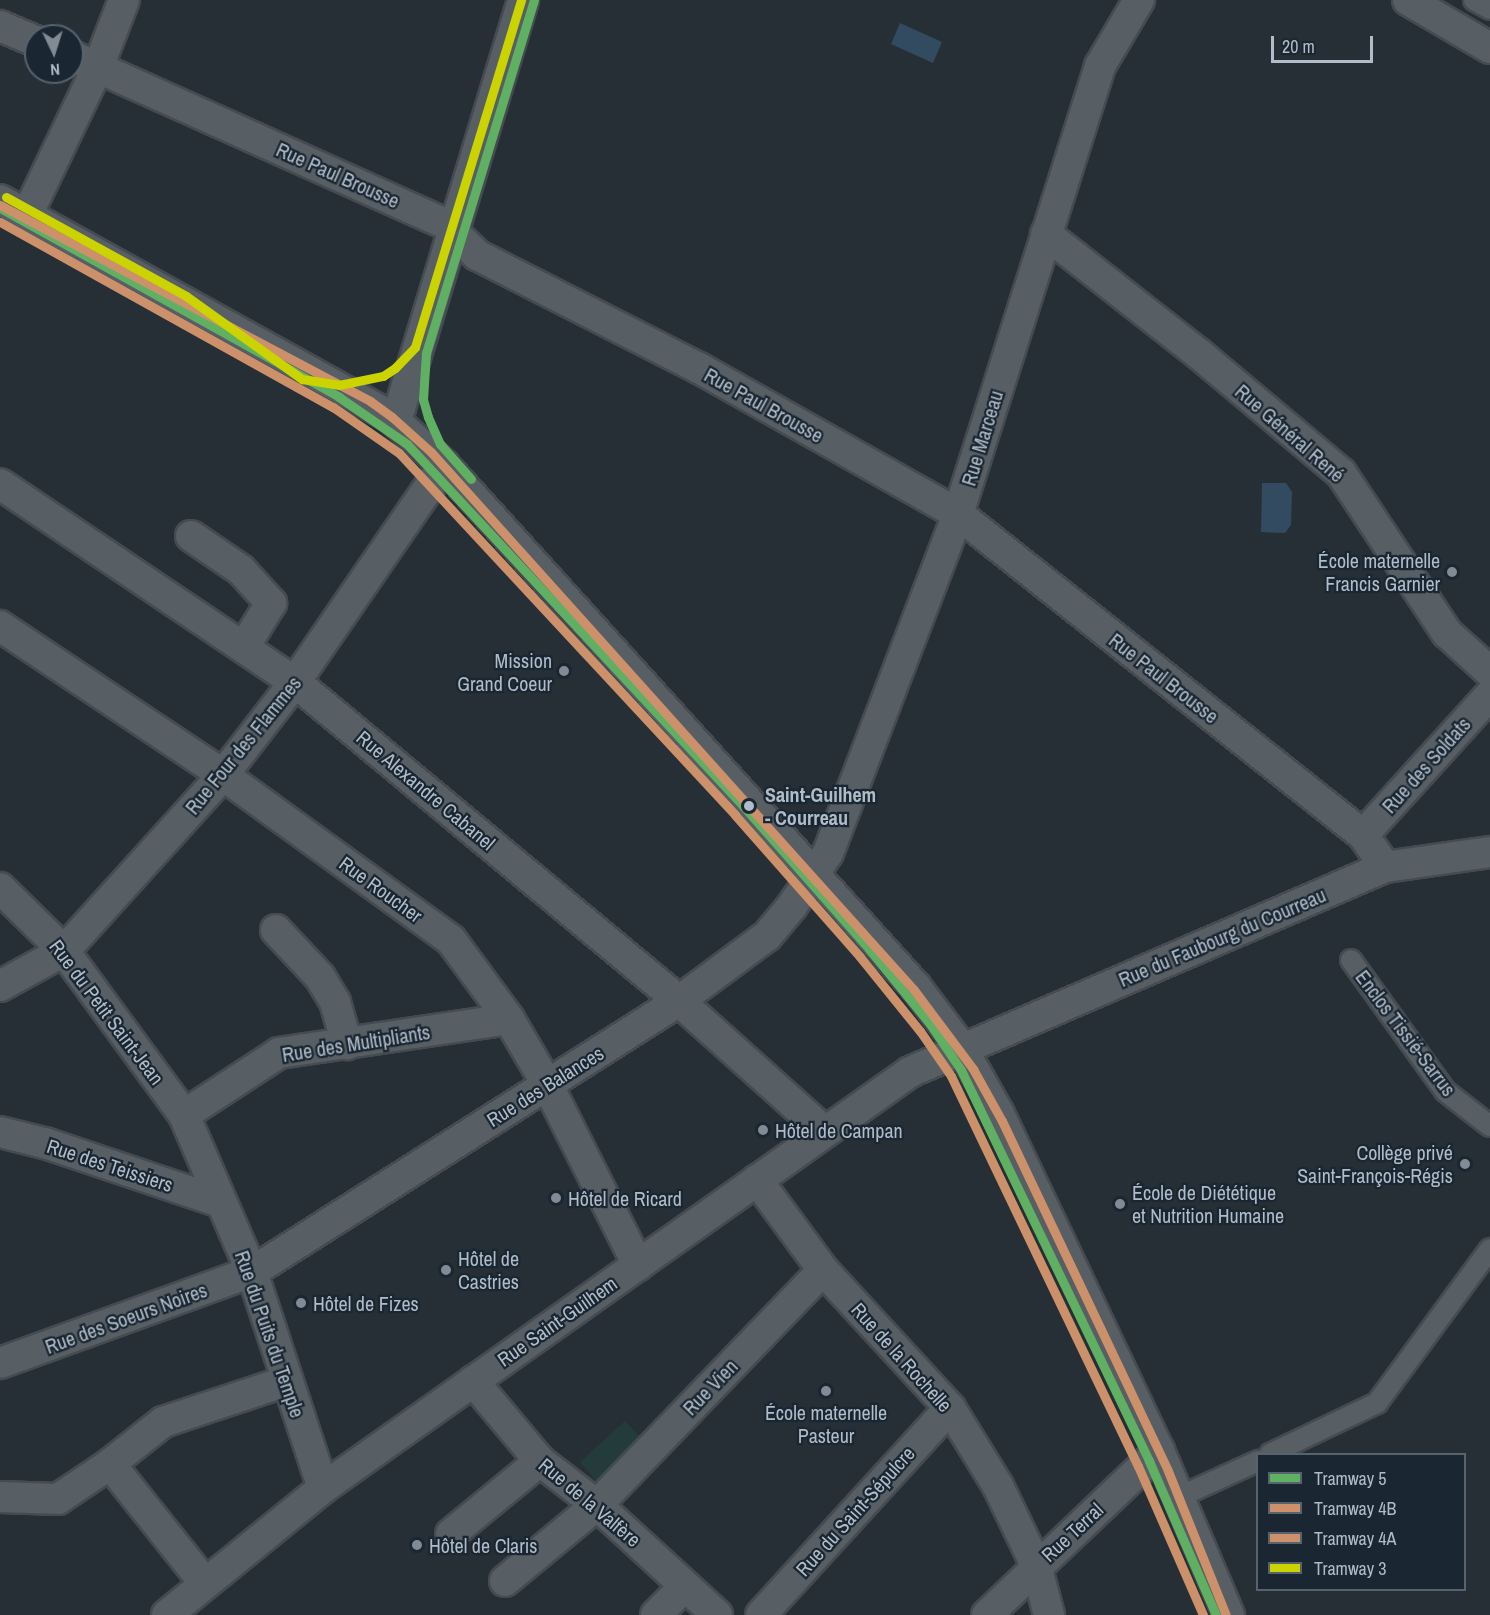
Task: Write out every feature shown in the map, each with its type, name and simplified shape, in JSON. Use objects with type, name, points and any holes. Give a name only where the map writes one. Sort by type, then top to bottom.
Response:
[{"type":"street","points":[[27,215],[85,62],[124,0]]},
{"type":"street","points":[[391,417],[400,408],[455,234],[524,0]]},
{"type":"street","name":"Rue Marceau","points":[[816,873],[828,853],[958,514],[1100,66],[1139,0]]},
{"type":"street","points":[[1408,0],[1490,48]]},
{"type":"street","points":[[0,26],[24,36]]},
{"type":"street","name":"Rue Paul Brousse","points":[[85,62],[445,224],[477,255],[699,368],[958,514],[1363,835],[1385,867]]},
{"type":"street","points":[[0,200],[391,417],[444,465],[970,1045],[999,1114],[1159,1451],[1229,1615]]},
{"type":"street","name":"Rue Général René","points":[[1046,234],[1199,354],[1341,473],[1447,633],[1490,672]]},
{"type":"street","name":"Rue Four des Flammes","points":[[0,986],[64,951],[223,775],[295,682],[444,465]]},
{"type":"street","name":"Rue Alexandre Cabanel","points":[[0,484],[295,682],[679,1001],[825,1132]]},
{"type":"street","points":[[191,536],[241,570],[271,603],[244,647]]},
{"type":"street","name":"Rue Roucher","points":[[0,626],[223,775],[451,940],[509,1019],[547,1084],[638,1265]]},
{"type":"street","name":"Rue des Soldats","points":[[1363,835],[1490,695]]},
{"type":"street","name":"Rue du Faubourg du Courreau","points":[[970,1045],[1385,867],[1490,852]]},
{"type":"street","name":"Rue des Balances","points":[[252,1272],[679,1001],[766,936],[816,873]]},
{"type":"street","name":"Rue du Petit Saint-Jean","points":[[0,888],[64,951],[184,1115]]},
{"type":"street","points":[[276,930],[320,977],[334,1002],[347,1044]]},
{"type":"street","name":"Rue des Multipliants","points":[[184,1115],[279,1053],[509,1019]]},
{"type":"street","name":"Rue Saint-Guilhem","points":[[167,1615],[204,1582],[323,1488],[473,1381],[910,1072],[970,1045]]},
{"type":"street","name":"Rue du Puits du Temple","points":[[184,1115],[252,1272],[323,1488]]},
{"type":"street","name":"Rue des Teissiers","points":[[0,1132],[48,1143],[220,1202]]},
{"type":"street","name":"Rue de la Rochelle","points":[[757,1180],[823,1270],[950,1408],[998,1486],[1036,1564],[1049,1615]]},
{"type":"street","name":"Rue Vien","points":[[505,1581],[597,1505],[823,1270]]},
{"type":"street","name":"Rue des Soeurs Noires","points":[[0,1363],[252,1272]]},
{"type":"street","points":[[0,1497],[58,1499],[110,1464],[163,1422],[287,1381]]},
{"type":"street","name":"Rue de la Valfère","points":[[473,1381],[540,1461],[597,1505],[717,1615]]},
{"type":"street","name":"Rue du Saint-Sépulcre","points":[[761,1615],[950,1408]]},
{"type":"street","name":"Rue Terral","points":[[987,1615],[1036,1564],[1159,1451]]},
{"type":"street","points":[[452,1534],[540,1461]]},
{"type":"street","points":[[110,1464],[204,1582]]},
{"type":"street","points":[[656,1615],[685,1586]]},
{"type":"lane","points":[[1474,0],[1490,9]]},
{"type":"lane","name":"Enclos Tissié-Sarrus","points":[[1352,960],[1445,1091],[1490,1126]]},
{"type":"lane","points":[[1274,1453],[1377,1403],[1490,1249]]},
{"type":"lane","points":[[1179,1497],[1256,1461]]},
{"type":"green space","points":[[625,1421],[643,1440],[596,1481],[580,1462]]},
{"type":"water","points":[[900,23],[942,42],[933,63],[891,44]]},
{"type":"water","points":[[1262,483],[1286,483],[1292,492],[1291,525],[1285,533],[1261,532]]},
{"type":"tram line","name":"3","points":[[6,197],[186,296],[302,379],[339,385],[383,376],[395,368],[415,347],[521,0]]},
{"type":"tram line","name":"5","points":[[471,479],[440,444],[428,417],[423,399],[426,353],[534,0]]},
{"type":"tram line","name":"4B","points":[[0,205],[370,401],[392,417],[431,452],[914,990],[973,1069],[1002,1121],[1168,1471],[1226,1615]]},
{"type":"tram line","name":"5","points":[[0,208],[339,397],[407,444],[744,807],[869,949],[930,1024],[961,1070],[1149,1461],[1216,1615]]},
{"type":"tram line","name":"4A","points":[[0,222],[333,407],[399,453],[735,815],[860,957],[920,1031],[951,1076],[1138,1466],[1203,1615]]},
{"type":"place","name":"École maternelle Francis Garnier","points":[[1452,572]]},
{"type":"place","name":"Mission Grand Coeur","points":[[564,671]]},
{"type":"place","name":"Saint-Guilhem - Courreau","points":[[749,806]]},
{"type":"place","name":"Hôtel de Campan","points":[[763,1130]]},
{"type":"place","name":"Collège privé Saint-François-Régis","points":[[1465,1164]]},
{"type":"place","name":"Hôtel de Ricard","points":[[556,1198]]},
{"type":"place","name":"École de Diététique et Nutrition Humaine","points":[[1120,1204]]},
{"type":"place","name":"Hôtel de Castries","points":[[446,1270]]},
{"type":"place","name":"Hôtel de Fizes","points":[[301,1303]]},
{"type":"place","name":"École maternelle Pasteur","points":[[826,1391]]},
{"type":"place","name":"Hôtel de Claris","points":[[417,1545]]}]
